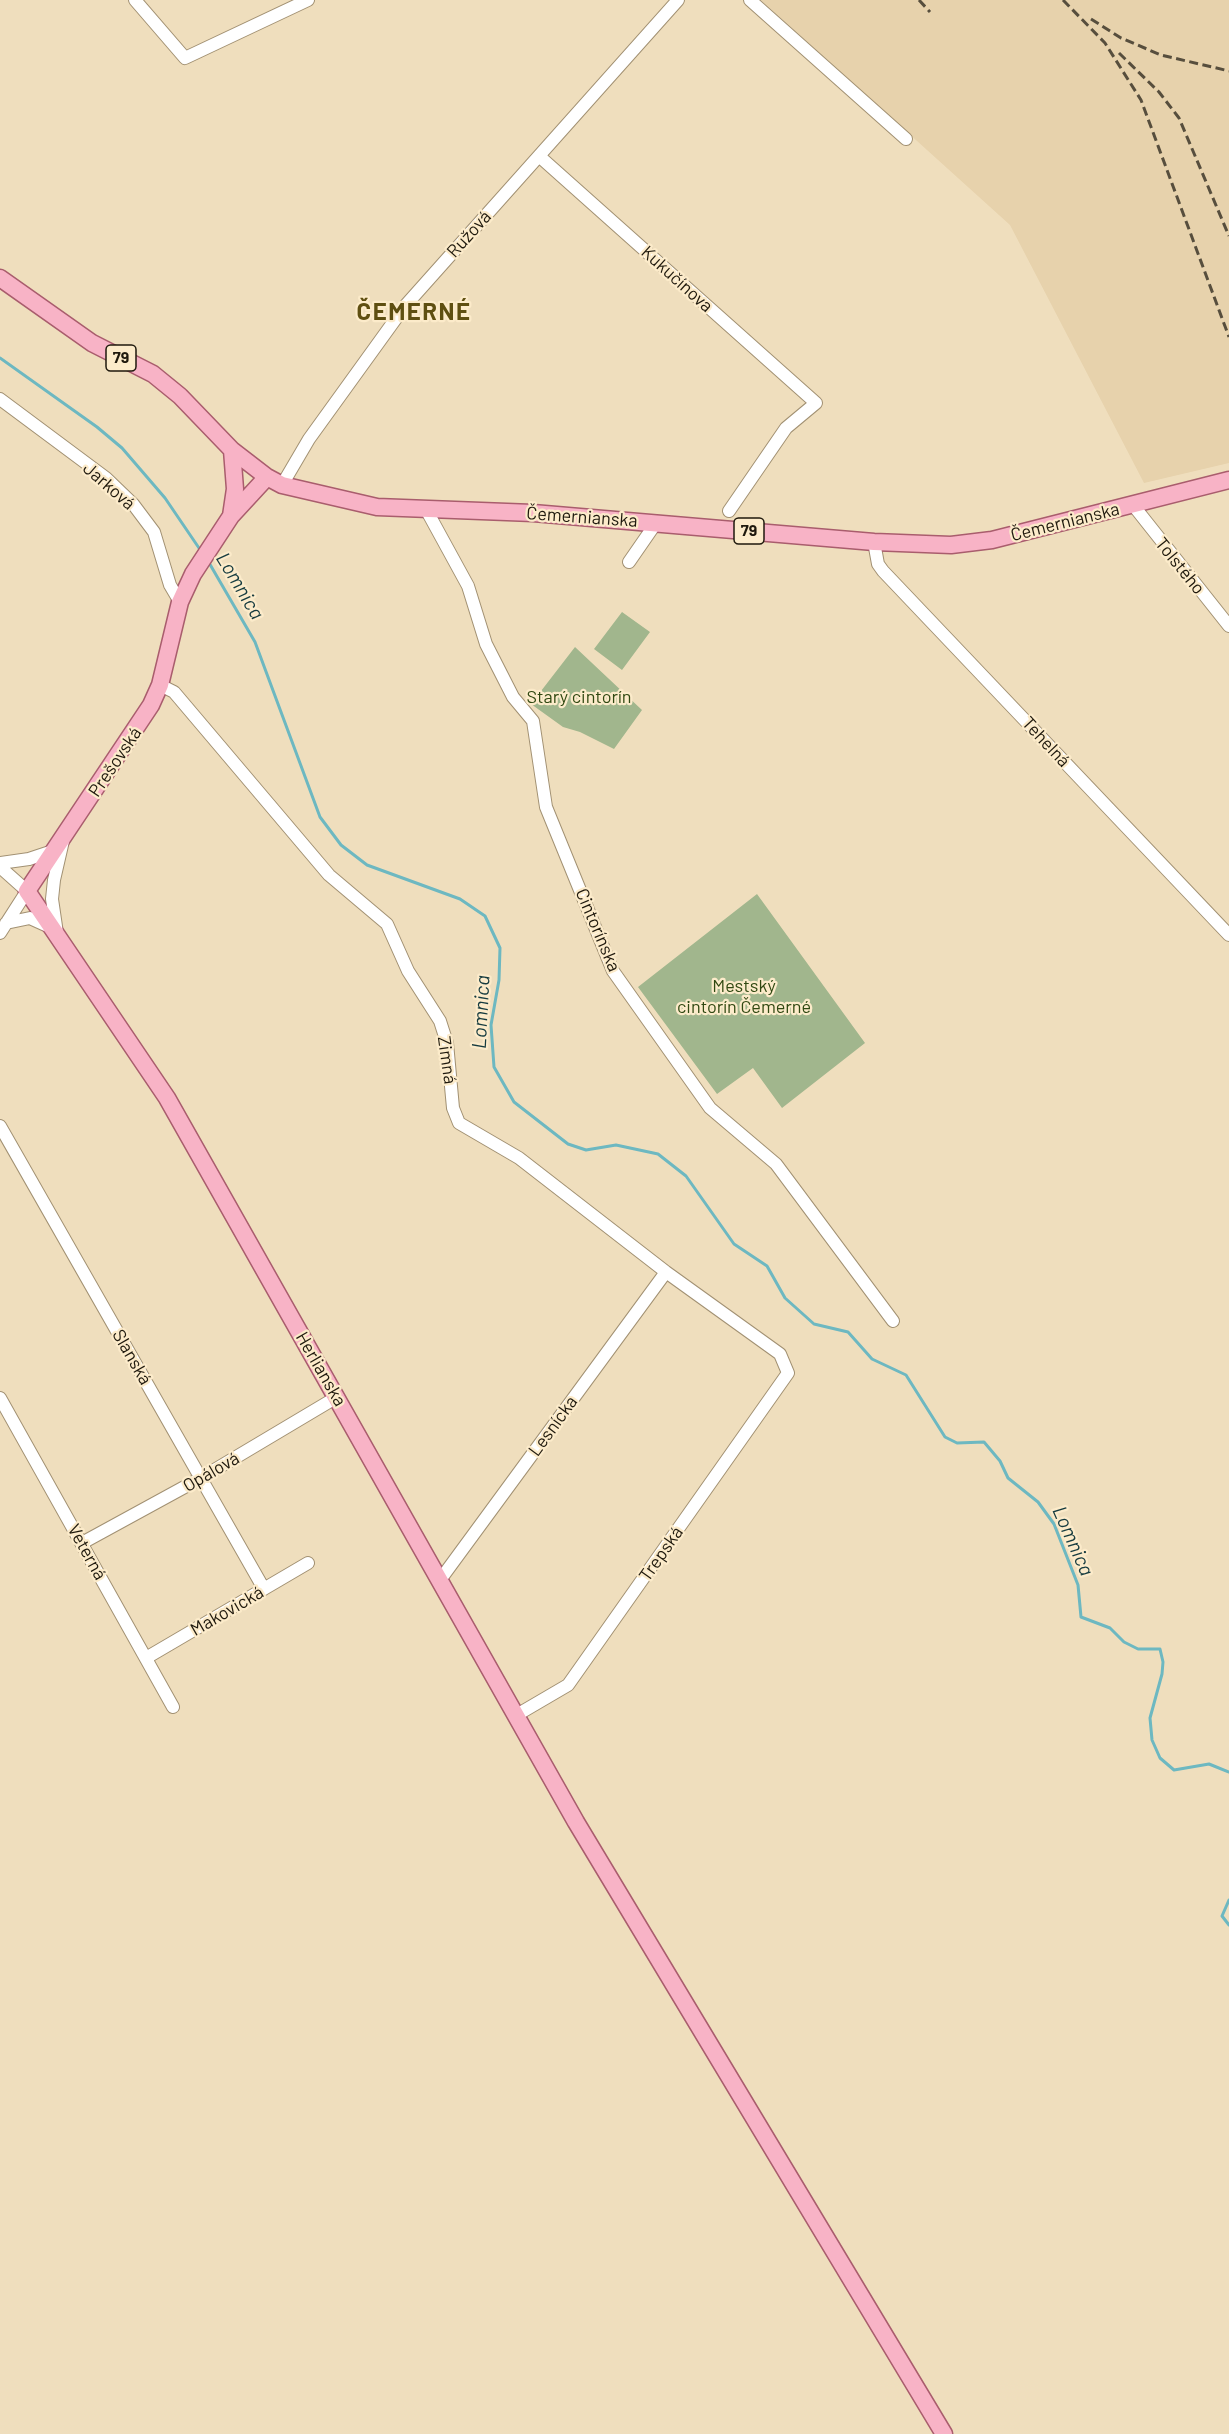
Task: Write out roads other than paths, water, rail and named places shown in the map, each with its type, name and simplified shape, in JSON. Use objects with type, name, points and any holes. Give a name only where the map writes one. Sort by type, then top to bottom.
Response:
[{"type":"main road","name":"Čemernianska","points":[[0,278],[92,343],[153,374],[180,396],[232,450],[274,481],[377,507],[427,511],[533,513],[874,542],[942,545],[974,543],[1134,506],[1229,480]]},
{"type":"main road","points":[[231,516],[235,489],[232,450]]},
{"type":"main road","name":"Prešovská","points":[[27,891],[142,723],[160,685],[180,602],[193,574],[231,516],[274,481]]},
{"type":"main road","name":"Herlianska","points":[[27,891],[167,1098],[576,1822],[944,2434]]},
{"type":"street","points":[[135,0],[185,58],[308,0]]},
{"type":"street","name":"Ružová","points":[[274,481],[309,439],[405,306],[678,0]]},
{"type":"street","points":[[750,0],[906,140]]},
{"type":"street","name":"Kukučínova","points":[[539,156],[816,403],[786,428],[729,511]]},
{"type":"street","name":"Jarková","points":[[0,399],[106,478],[133,504],[154,532],[170,585],[180,602]]},
{"type":"street","name":"Tolstého","points":[[1134,506],[1229,626]]},
{"type":"street","name":"Cintorínska","points":[[427,511],[468,586],[486,644],[513,697],[533,721],[546,807],[613,971],[710,1108],[776,1164],[892,1321]]},
{"type":"street","points":[[628,562],[656,523]]},
{"type":"street","name":"Tehelná","points":[[874,542],[878,564],[884,571],[1229,936]]},
{"type":"street","name":"Zimná","points":[[160,685],[174,692],[329,875],[387,924],[408,971],[440,1021],[447,1043],[453,1108],[459,1123],[519,1158],[666,1272],[780,1353],[788,1373]]},
{"type":"street","points":[[0,863],[29,859],[60,845]]},
{"type":"street","points":[[54,933],[52,899],[60,845]]},
{"type":"street","name":"Herlianska","points":[[0,867],[27,891]]},
{"type":"street","name":"Prešovská","points":[[3,928],[27,891]]},
{"type":"street","points":[[3,928],[30,918],[54,933]]},
{"type":"street","name":"Slanská","points":[[0,1126],[264,1589]]},
{"type":"street","name":"Lesnícka","points":[[440,1580],[666,1272]]},
{"type":"street","name":"Trepská","points":[[515,1716],[568,1685],[788,1373]]},
{"type":"street","name":"Opálová","points":[[82,1543],[201,1478],[337,1396]]},
{"type":"street","name":"Veterná","points":[[0,1398],[173,1707]]},
{"type":"street","name":"Makovická","points":[[146,1658],[308,1563]]},
{"type":"waterway","name":"Lomnica","points":[[0,358],[97,427],[122,448],[165,498],[201,551]]},
{"type":"waterway","name":"Lomnica","points":[[208,561],[255,642],[320,817],[341,845],[367,865],[460,899],[485,916],[500,948],[499,980],[491,1025],[494,1067],[514,1102],[568,1144],[586,1150],[616,1145],[658,1154],[686,1176],[734,1244],[767,1266],[785,1298],[814,1324],[848,1332],[872,1359],[906,1375],[945,1437],[957,1443],[984,1442],[1000,1461],[1008,1478],[1038,1502],[1054,1524],[1078,1585],[1081,1617],[1110,1628],[1124,1642],[1138,1649],[1160,1649],[1163,1662],[1162,1674],[1150,1718],[1152,1740],[1160,1758],[1174,1770],[1209,1764],[1229,1772]]},
{"type":"waterway","name":"Lomnica","points":[[1229,1900],[1222,1916],[1229,1925]]},
{"type":"railway","points":[[919,0],[930,12]]},
{"type":"railway","points":[[1063,0],[1105,43],[1141,100],[1229,337]]},
{"type":"railway","points":[[1091,19],[1121,38],[1161,55],[1229,71]]},
{"type":"railway","points":[[1119,53],[1159,92],[1179,118],[1229,236]]},
{"type":"district","name":"ČEMERNÉ","points":[[414,312]]},
{"type":"park label","name":"Starý cintorín","points":[[579,697]]},
{"type":"park label","name":"Mestský cintorín Čemerné","points":[[744,996]]}]
